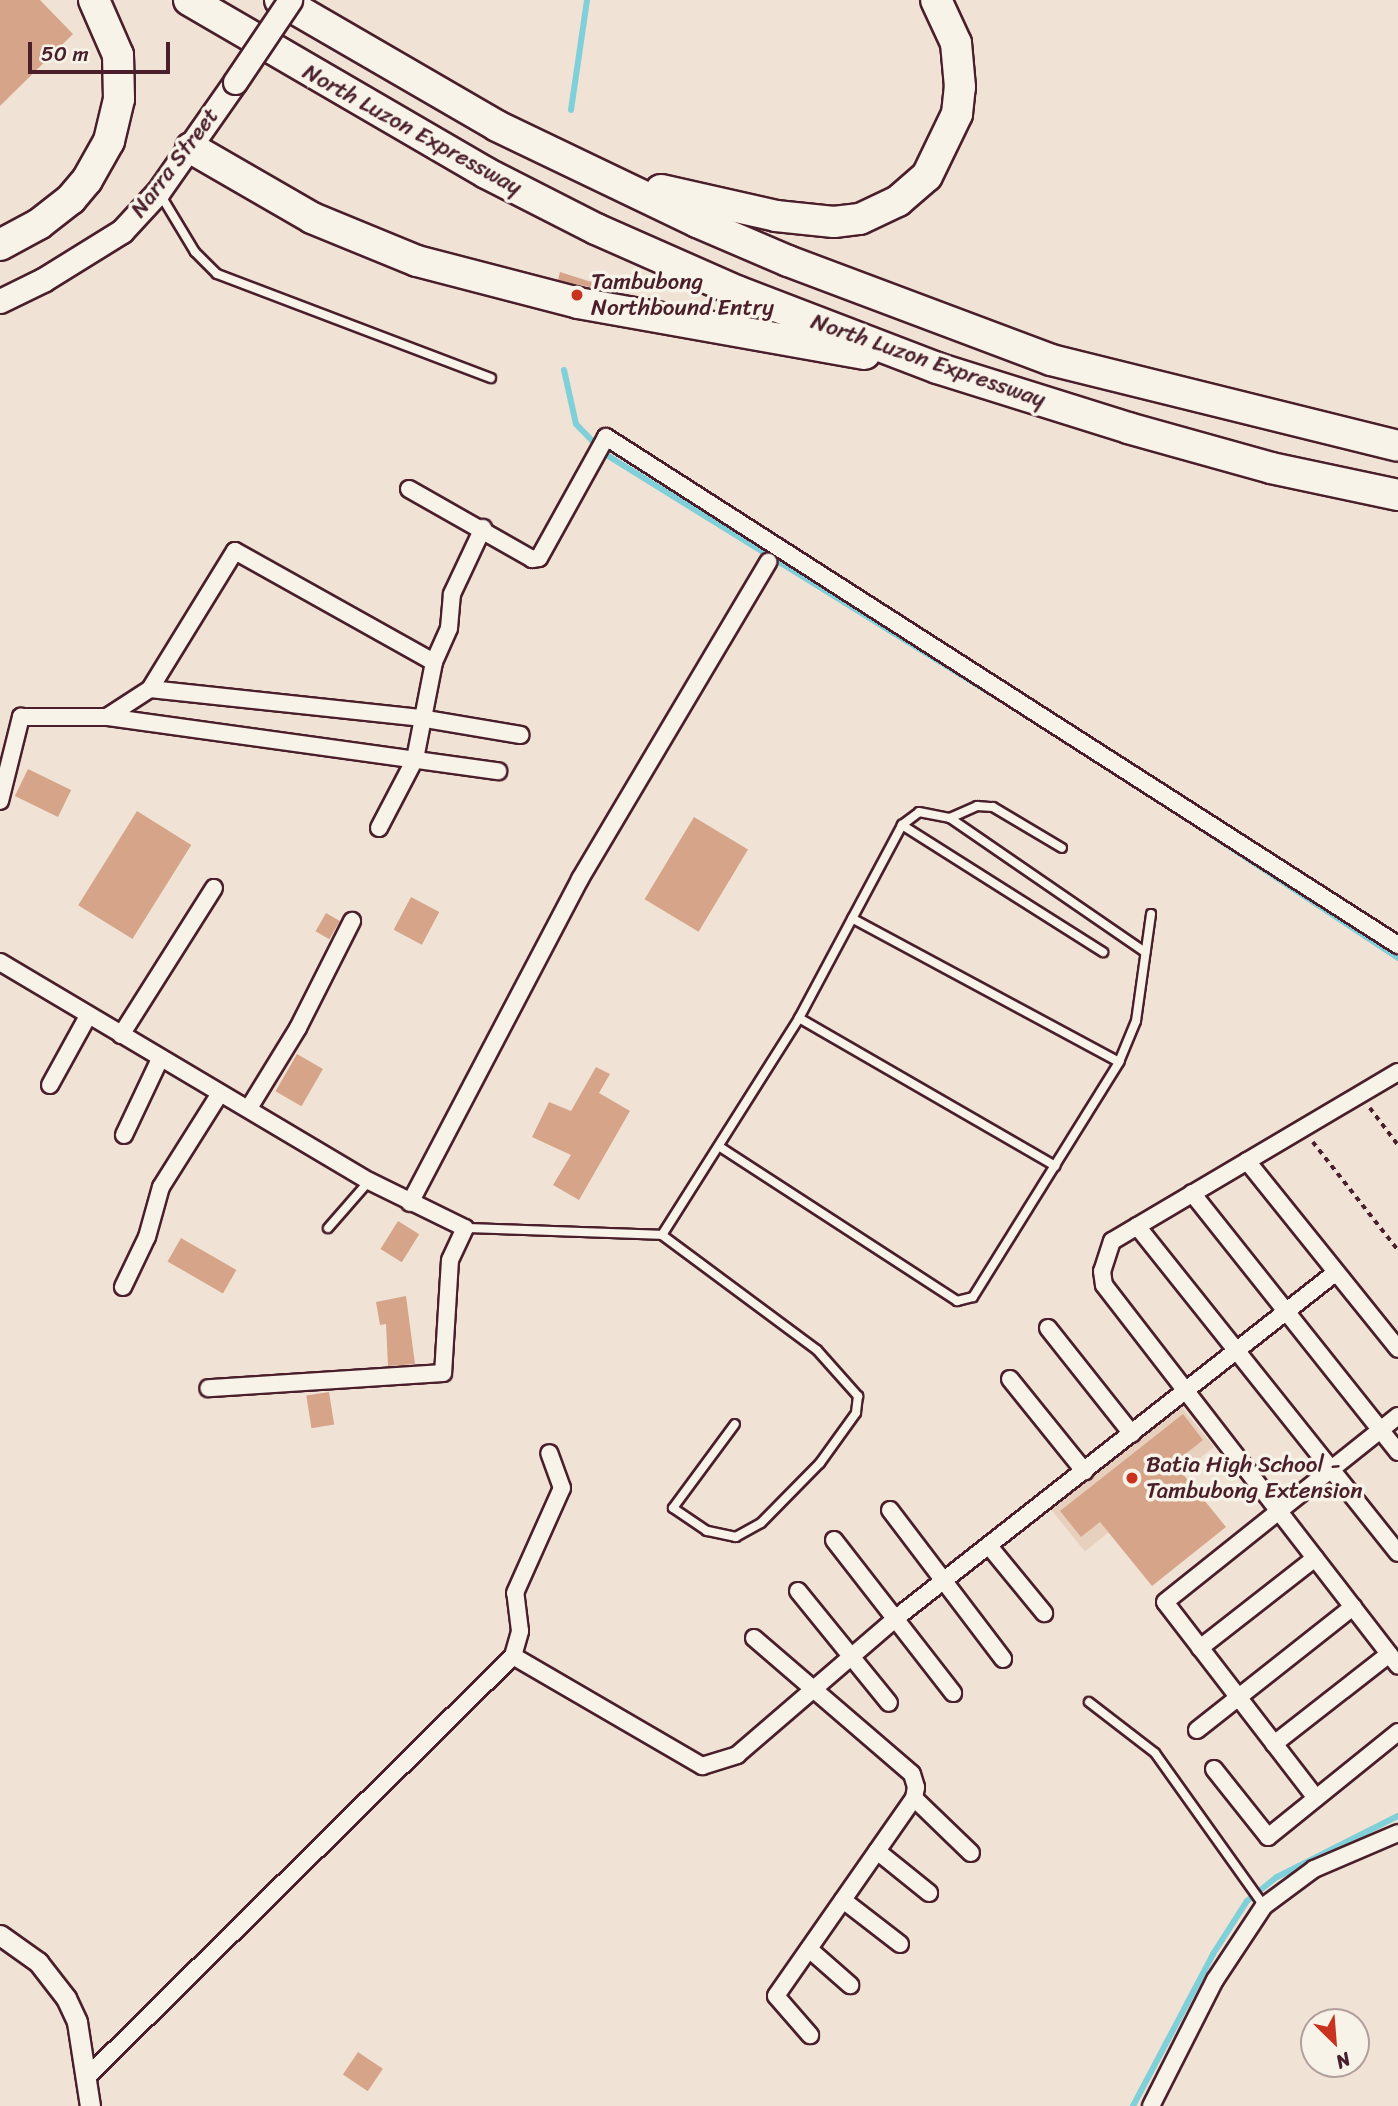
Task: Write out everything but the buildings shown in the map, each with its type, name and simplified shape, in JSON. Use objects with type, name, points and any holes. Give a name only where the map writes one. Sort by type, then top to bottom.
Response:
[{"type":"highway","points":[[0,245],[39,224],[71,199],[87,180],[109,141],[119,99],[119,66],[113,36],[94,0]]},
{"type":"highway","name":"North Luzon Expressway","points":[[188,0],[382,115],[596,229],[739,292],[937,368],[1271,468],[1398,495]]},
{"type":"highway","name":"North Luzon Expressway","points":[[280,0],[497,127],[788,261],[1051,360],[1398,446]]},
{"type":"highway","points":[[589,171],[708,203],[812,221],[834,222],[880,212],[927,176],[957,114],[960,87],[956,43],[936,0]]},
{"type":"highway","points":[[191,149],[312,218],[417,261],[578,303],[937,368]]},
{"type":"main road","name":"Narra Street","points":[[0,301],[43,280],[122,231],[158,192],[191,149],[290,0]]},
{"type":"street","points":[[409,489],[483,528],[532,559],[539,558],[606,437],[1398,945]]},
{"type":"street","points":[[379,828],[415,759],[434,662],[449,628],[458,576],[483,528]]},
{"type":"street","points":[[107,717],[150,689],[234,551],[434,662]]},
{"type":"street","points":[[410,1203],[580,879],[768,562]]},
{"type":"street","points":[[150,689],[421,718],[521,735]]},
{"type":"street","points":[[0,801],[20,717],[107,717],[498,771]]},
{"type":"street","points":[[121,1035],[214,888]]},
{"type":"street","points":[[249,1108],[298,1028],[352,920]]},
{"type":"street","points":[[0,962],[219,1095],[249,1108],[369,1181],[465,1228],[450,1260],[443,1373],[208,1388]]},
{"type":"street","points":[[50,1084],[88,1016]]},
{"type":"street","points":[[124,1135],[160,1059]]},
{"type":"street","points":[[1274,1744],[1393,1660],[1104,1285],[1102,1271],[1112,1241],[1398,1072]]},
{"type":"street","points":[[123,1287],[147,1237],[161,1187],[219,1095]]},
{"type":"street","points":[[1247,1161],[1398,1349]]},
{"type":"street","points":[[1192,1193],[1398,1452]]},
{"type":"street","points":[[1137,1226],[1398,1552]]},
{"type":"street","points":[[513,1656],[702,1766],[737,1755],[896,1618],[1335,1273]]},
{"type":"street","points":[[1048,1328],[1132,1434]]},
{"type":"street","points":[[1010,1378],[1085,1472]]},
{"type":"street","points":[[1316,1798],[1165,1602],[1398,1416]]},
{"type":"street","points":[[86,2078],[513,1656],[520,1632],[515,1593],[562,1488],[549,1453]]},
{"type":"street","points":[[890,1510],[1003,1659]]},
{"type":"street","points":[[834,1540],[953,1693]]},
{"type":"street","points":[[989,1546],[1044,1613]]},
{"type":"street","points":[[1200,1648],[1315,1558]]},
{"type":"street","points":[[799,1591],[889,1703]]},
{"type":"street","points":[[1197,1730],[1353,1606]]},
{"type":"street","points":[[754,1638],[912,1774],[914,1798],[776,1996],[810,2035]]},
{"type":"street","points":[[1214,1769],[1268,1837],[1398,1731]]},
{"type":"street","points":[[914,1798],[971,1853]]},
{"type":"street","points":[[1151,2106],[1215,1980],[1262,1903],[1314,1869],[1398,1833]]},
{"type":"street","points":[[877,1851],[929,1894]]},
{"type":"street","points":[[844,1900],[900,1944]]},
{"type":"street","points":[[0,1935],[38,1962],[66,1998],[78,2022],[90,2106]]},
{"type":"street","points":[[809,1949],[850,1985]]},
{"type":"lane","points":[[158,192],[195,252],[218,274],[491,378]]},
{"type":"lane","points":[[950,818],[976,806],[993,807],[1062,848]]},
{"type":"lane","points":[[662,1235],[799,1018],[902,825],[919,812],[950,818],[1146,952]]},
{"type":"lane","points":[[902,825],[1103,952]]},
{"type":"lane","points":[[720,1147],[957,1301],[973,1297],[1119,1062],[1136,1021],[1151,914]]},
{"type":"lane","points":[[852,918],[1119,1062]]},
{"type":"lane","points":[[799,1018],[1055,1166]]},
{"type":"lane","points":[[328,1228],[369,1181]]},
{"type":"lane","points":[[465,1228],[662,1235],[817,1350],[858,1396],[856,1413],[820,1463],[761,1523],[736,1537],[707,1531],[673,1508],[735,1424]]},
{"type":"lane","points":[[1089,1702],[1155,1754],[1254,1888],[1262,1903]]},
{"type":"path","points":[[1360,1095],[1398,1145]]},
{"type":"path","points":[[1303,1129],[1398,1250]]},
{"type":"shaded area","name":"Batia High School - Tambubong Extension","points":[[1180,1405],[1214,1447],[1085,1551],[1051,1509]]},
{"type":"waterway","points":[[571,110],[587,0]]},
{"type":"waterway","points":[[564,370],[576,424],[605,454],[994,695]]},
{"type":"waterway","points":[[1192,822],[1398,958]]},
{"type":"waterway","points":[[1133,2106],[1213,1954],[1247,1901],[1277,1877],[1398,1816]]},
{"type":"place","name":"Tambubong Northbound Entry","points":[[577,295]]},
{"type":"place","name":"Batia High School - Tambubong Extension","points":[[1132,1478]]}]
